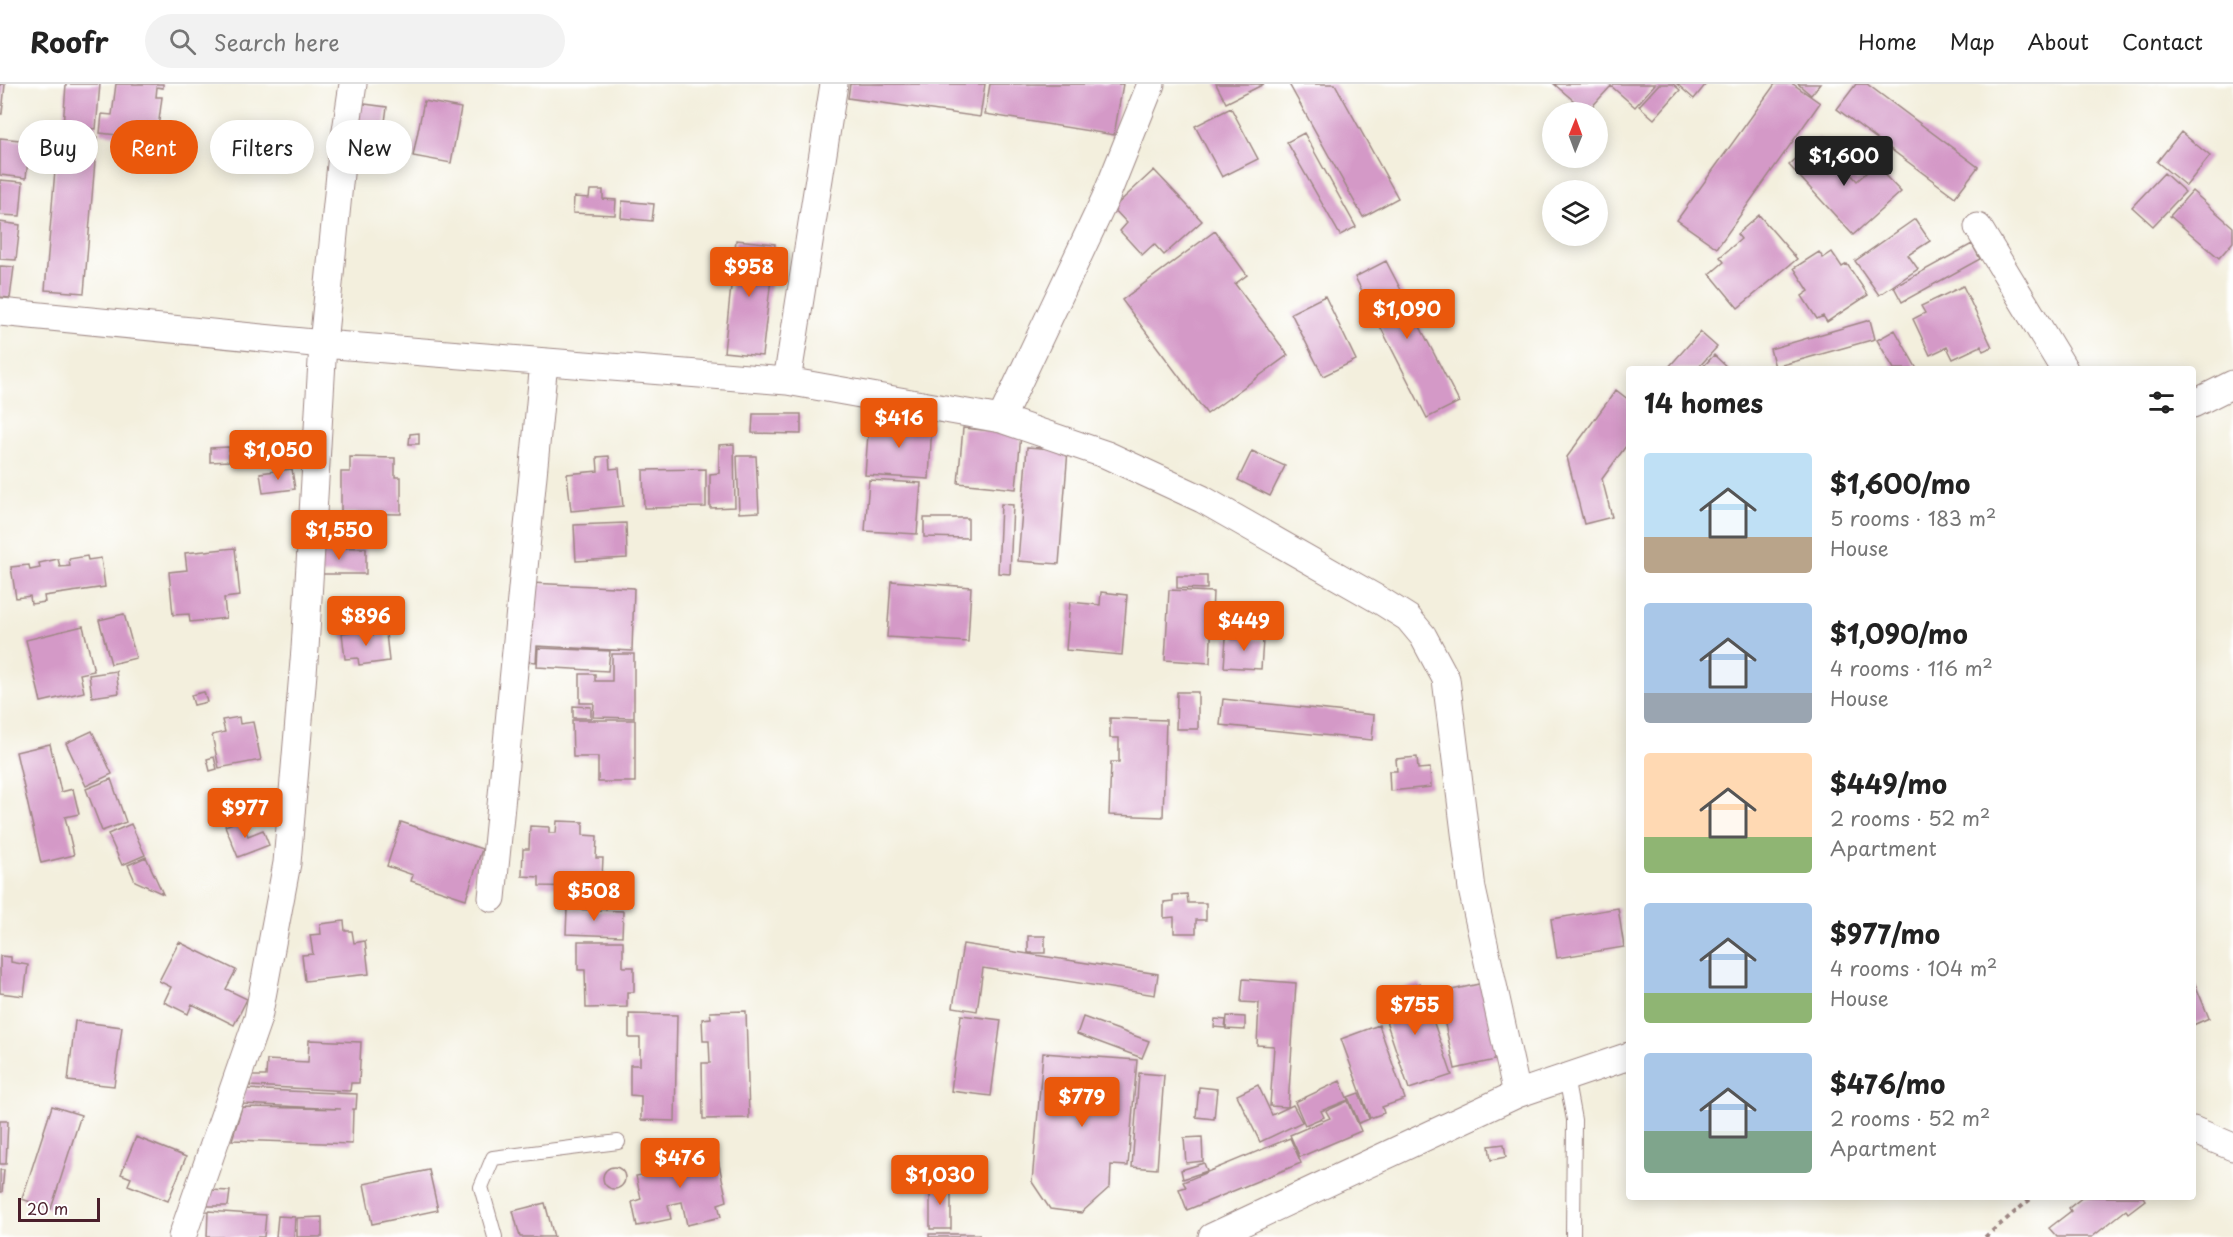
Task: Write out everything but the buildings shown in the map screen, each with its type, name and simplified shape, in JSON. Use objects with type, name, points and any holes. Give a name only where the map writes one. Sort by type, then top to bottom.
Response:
[{"type":"street","points":[[182,1237],[258,1018],[286,863],[305,649],[322,344],[341,164],[353,84]]},
{"type":"street","points":[[788,381],[834,84]]},
{"type":"street","points":[[1001,419],[1105,199],[1151,84]]},
{"type":"street","points":[[1978,227],[2062,366]]},
{"type":"street","points":[[0,312],[322,344],[788,381],[1001,419],[1107,455],[1202,499],[1408,618],[1423,636],[1446,679],[1472,889],[1517,1094]]},
{"type":"street","points":[[492,898],[544,362]]},
{"type":"street","points":[[2196,402],[2233,384]]},
{"type":"street","points":[[1218,1235],[1517,1094],[1626,1057]]},
{"type":"street","points":[[2196,1131],[2233,1147]]},
{"type":"lane","points":[[1566,1077],[1574,1120],[1573,1237]]},
{"type":"lane","points":[[495,1237],[482,1187],[493,1158],[618,1142]]},
{"type":"path","points":[[1985,1237],[2029,1200]]}]
